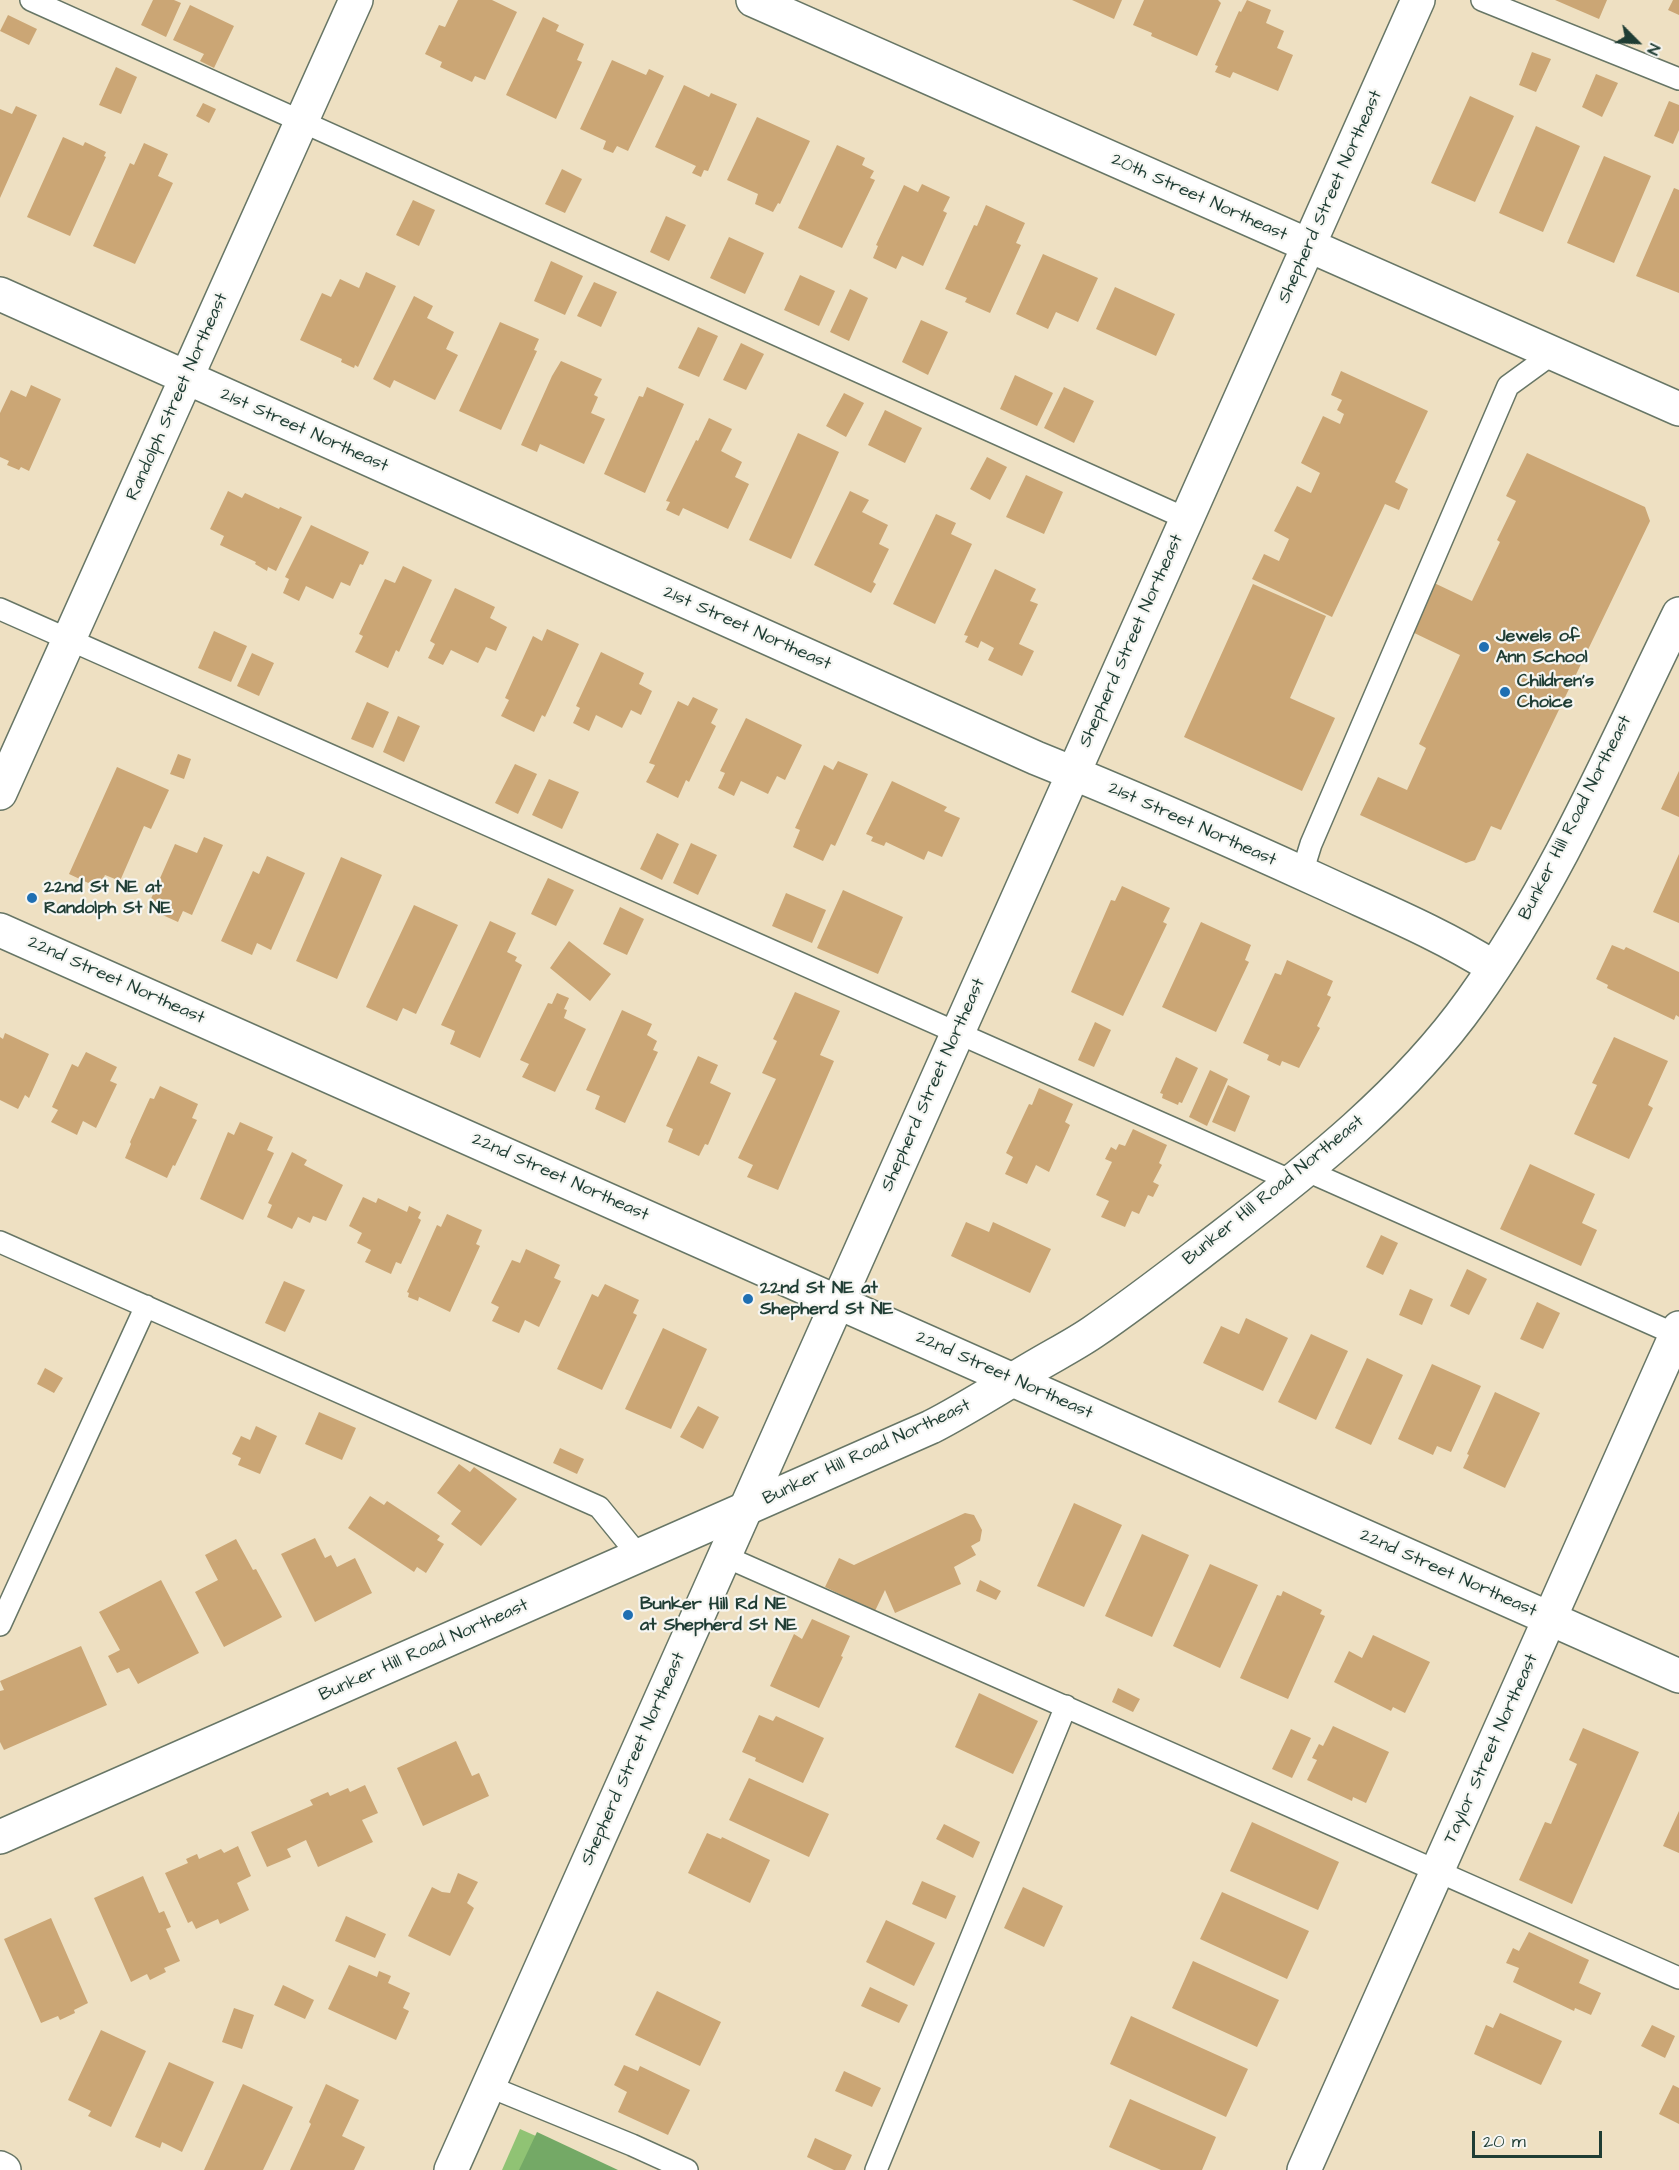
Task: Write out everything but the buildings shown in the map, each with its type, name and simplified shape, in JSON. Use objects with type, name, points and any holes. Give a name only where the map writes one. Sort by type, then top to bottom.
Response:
[{"type":"street","name":"Randolph Street Northeast","points":[[0,793],[356,0]]},
{"type":"street","name":"20th Street Northeast","points":[[753,0],[1679,409]]},
{"type":"street","name":"Shepherd Street Northeast","points":[[451,2170],[1419,0]]},
{"type":"street","name":"21st Street Northeast","points":[[0,294],[971,729],[1302,873],[1455,944],[1493,967]]},
{"type":"street","name":"Bunker Hill Road Northeast","points":[[0,1837],[931,1427],[1091,1334],[1254,1212],[1348,1134],[1420,1062],[1470,1002],[1524,920],[1576,823],[1679,614]]},
{"type":"street","name":"22nd Street Northeast","points":[[0,930],[1679,1676]]},
{"type":"street","name":"Taylor Street Northeast","points":[[1304,2170],[1678,1333]]},
{"type":"lane","points":[[31,0],[1187,519]]},
{"type":"lane","points":[[1482,0],[1679,79]]},
{"type":"lane","points":[[1302,873],[1311,844],[1508,386],[1552,354]]},
{"type":"lane","points":[[0,609],[957,1033],[1678,1333]]},
{"type":"lane","points":[[0,1242],[599,1507],[639,1556]]},
{"type":"lane","points":[[0,1625],[146,1306]]},
{"type":"lane","points":[[724,1556],[1679,1978]]},
{"type":"lane","points":[[876,2170],[1066,1706]]},
{"type":"lane","points":[[488,2086],[687,2170]]},
{"type":"green space","points":[[520,2129],[613,2170],[502,2170]]},
{"type":"green space","points":[[537,2132],[618,2170],[519,2170]]},
{"type":"place","name":"Jewels of Ann School","points":[[1484,647]]},
{"type":"place","name":"Children’s Choice","points":[[1505,692]]},
{"type":"place","name":"22nd St NE at Randolph St NE","points":[[32,898]]},
{"type":"place","name":"22nd St NE at Shepherd St NE","points":[[748,1299]]},
{"type":"place","name":"Bunker Hill Rd NE at Shepherd St NE","points":[[628,1615]]}]
